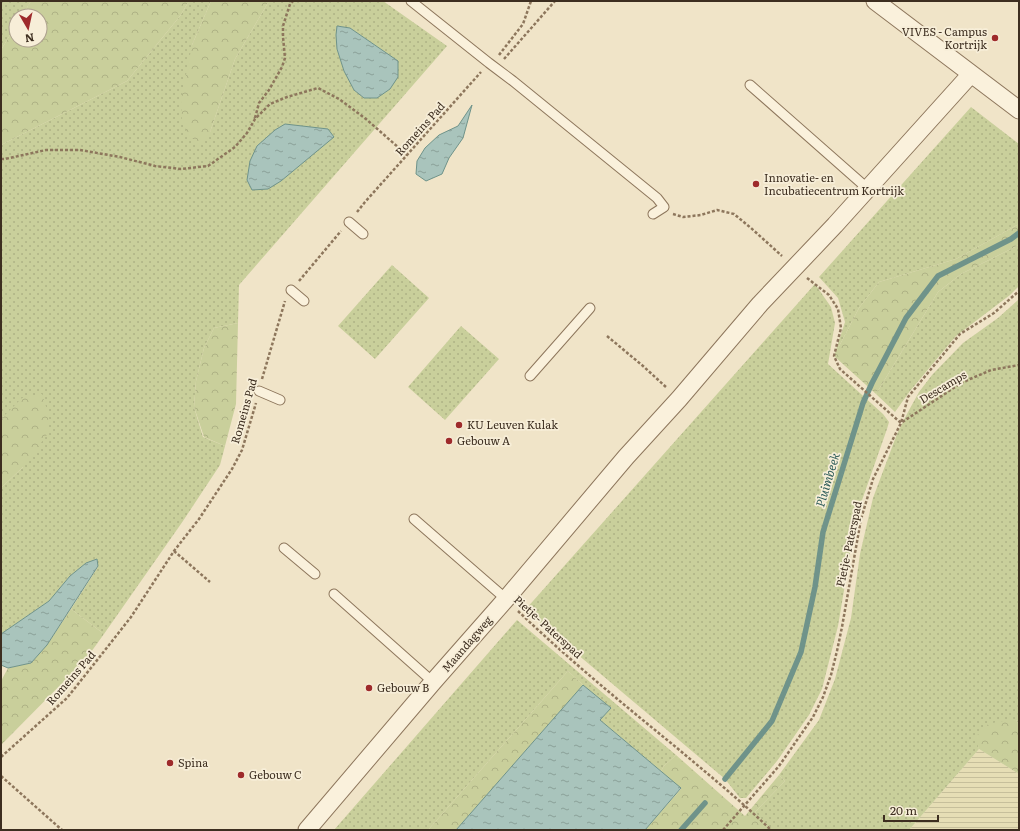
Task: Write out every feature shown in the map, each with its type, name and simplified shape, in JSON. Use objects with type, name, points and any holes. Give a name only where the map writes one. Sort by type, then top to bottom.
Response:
[{"type":"street","points":[[875,1],[1019,110]]},
{"type":"street","name":"Maandagweg","points":[[307,830],[433,682],[506,600],[626,457],[679,399],[760,304],[868,189],[971,74]]},
{"type":"lane","points":[[411,1],[658,198],[664,207],[653,214]]},
{"type":"lane","points":[[750,85],[868,189]]},
{"type":"lane","points":[[349,222],[363,234]]},
{"type":"lane","points":[[291,290],[304,302]]},
{"type":"lane","points":[[530,376],[590,308]]},
{"type":"lane","points":[[259,391],[280,400]]},
{"type":"lane","points":[[414,519],[506,600]]},
{"type":"lane","points":[[284,548],[315,574]]},
{"type":"lane","points":[[334,594],[433,682]]},
{"type":"path","points":[[255,119],[259,103],[269,90],[285,58],[283,26],[290,4],[293,1]]},
{"type":"path","points":[[492,66],[523,24],[531,1]]},
{"type":"path","points":[[492,66],[555,1]]},
{"type":"path","name":"Romeins Pad","points":[[1,758],[67,698],[98,660],[131,617],[174,550],[199,518],[232,469],[242,450],[284,304],[291,290],[365,202],[407,155],[492,66]]},
{"type":"path","points":[[1,159],[46,150],[80,150],[155,166],[181,169],[208,166],[235,147],[247,133],[255,119],[270,104],[286,97],[318,88],[339,99],[366,119],[407,155]]},
{"type":"path","points":[[664,207],[672,214],[683,217],[701,215],[717,210],[734,214],[794,268],[829,295],[838,309],[841,328],[834,356],[840,369],[901,423]]},
{"type":"path","name":"Pietje- Paterspad","points":[[724,830],[779,766],[813,717],[823,696],[831,675],[838,643],[861,520],[873,480],[901,423],[908,397],[960,334],[994,313],[1019,291]]},
{"type":"path","points":[[608,336],[679,399]]},
{"type":"path","name":"Descamps","points":[[901,423],[961,383],[991,370],[1019,365]]},
{"type":"path","points":[[174,550],[210,582]]},
{"type":"path","name":"Pietje- Paterspad","points":[[506,600],[621,702],[745,805]]},
{"type":"path","points":[[1,776],[62,830]]},
{"type":"path","points":[[745,805],[771,830]]},
{"type":"shaded area","points":[[979,749],[1019,774],[1019,830],[909,830]]},
{"type":"green space","points":[[1,1],[31,1],[27,8],[8,8],[8,38],[1,50]]},
{"type":"green space","points":[[31,1],[189,1],[180,16],[127,81],[1,145],[1,50],[8,38],[8,48],[48,48],[48,8],[27,8]]},
{"type":"green space","points":[[189,1],[211,1],[192,45],[210,132],[235,59],[269,1],[383,1],[447,46],[239,285],[238,323],[214,328],[204,348],[196,381],[194,407],[203,437],[225,446],[220,465],[104,634],[71,609],[98,567],[86,563],[70,576],[49,601],[1,634],[1,488],[23,467],[4,416],[1,421],[1,145],[127,81],[180,16]],"holes":[[[337,26],[350,28],[398,61],[390,89],[377,98],[364,98],[354,90],[344,71],[337,49]]]},
{"type":"green space","points":[[211,1],[269,1],[235,59],[210,132],[199,145],[189,135],[182,122],[181,100],[192,45]]},
{"type":"green space","points":[[971,107],[1019,144],[1019,224],[956,259],[879,282],[859,308],[834,356],[845,322],[838,298],[819,277]]},
{"type":"green space","points":[[1019,224],[1019,245],[961,274],[938,292],[876,394],[834,356],[859,308],[879,282],[956,259]]},
{"type":"green space","points":[[1019,245],[1019,286],[1010,295],[956,336],[910,391],[895,412],[876,394],[938,292],[961,274]]},
{"type":"green space","points":[[392,265],[429,298],[375,359],[338,326]]},
{"type":"green space","points":[[815,284],[831,307],[835,323],[828,364],[883,414],[889,422],[855,525],[838,626],[822,689],[809,715],[777,761],[746,798],[740,798],[725,779],[525,610]]},
{"type":"green space","points":[[1019,299],[1019,725],[1016,720],[977,737],[979,749],[909,830],[770,830],[755,812],[785,781],[779,775],[819,720],[835,679],[851,618],[860,554],[873,498],[897,434],[919,392],[932,375],[963,343],[998,318]]},
{"type":"green space","points":[[238,323],[236,404],[225,446],[204,437],[194,407],[196,381],[204,348],[214,328]]},
{"type":"green space","points":[[461,326],[499,359],[445,420],[408,387]]},
{"type":"green space","points":[[42,394],[48,413],[49,432],[23,467],[1,488],[1,421],[22,398]]},
{"type":"green space","points":[[71,609],[104,634],[86,659],[1,745],[1,681],[8,668],[31,663],[47,645]]},
{"type":"green space","points":[[517,620],[676,755],[664,766],[661,771],[600,720],[611,708],[568,671],[428,830],[334,830]]},
{"type":"green space","points":[[568,671],[583,685],[456,830],[428,830]]},
{"type":"green space","points":[[1016,720],[1019,725],[1019,774],[979,749],[977,740],[979,732],[988,725]]},
{"type":"green space","points":[[676,755],[745,816],[779,775],[785,781],[755,812],[770,830],[645,830],[681,789],[661,771],[664,766]]},
{"type":"water","points":[[337,26],[350,28],[398,61],[398,77],[390,89],[377,98],[364,98],[354,90],[344,71],[337,49]]},
{"type":"water","points":[[472,105],[463,138],[449,158],[442,174],[426,181],[416,174],[417,161],[425,148],[439,135],[458,126]]},
{"type":"water","points":[[285,124],[328,129],[334,137],[281,181],[268,189],[252,190],[247,180],[250,161],[257,146],[275,130]]},
{"type":"water","points":[[97,559],[98,566],[47,645],[31,663],[8,668],[1,665],[1,634],[49,601],[70,576],[86,563]]},
{"type":"water","points":[[583,685],[611,708],[600,720],[681,788],[645,830],[456,830]]},
{"type":"waterway","name":"Pluimbeek","points":[[725,779],[772,721],[801,652],[815,587],[823,532],[863,403],[906,318],[938,276],[1011,239],[1019,233]]},
{"type":"waterway","name":"Pluimbeek","points":[[681,830],[705,803]]},
{"type":"place","name":"VIVES - Campus Kortrijk","points":[[995,38]]},
{"type":"place","name":"Innovatie- en Incubatiecentrum Kortrijk","points":[[756,184]]},
{"type":"place","name":"KU Leuven Kulak","points":[[459,425]]},
{"type":"place","name":"Gebouw A","points":[[449,441]]},
{"type":"place","name":"Gebouw B","points":[[369,688]]},
{"type":"place","name":"Spina","points":[[170,763]]},
{"type":"place","name":"Gebouw C","points":[[241,775]]}]
